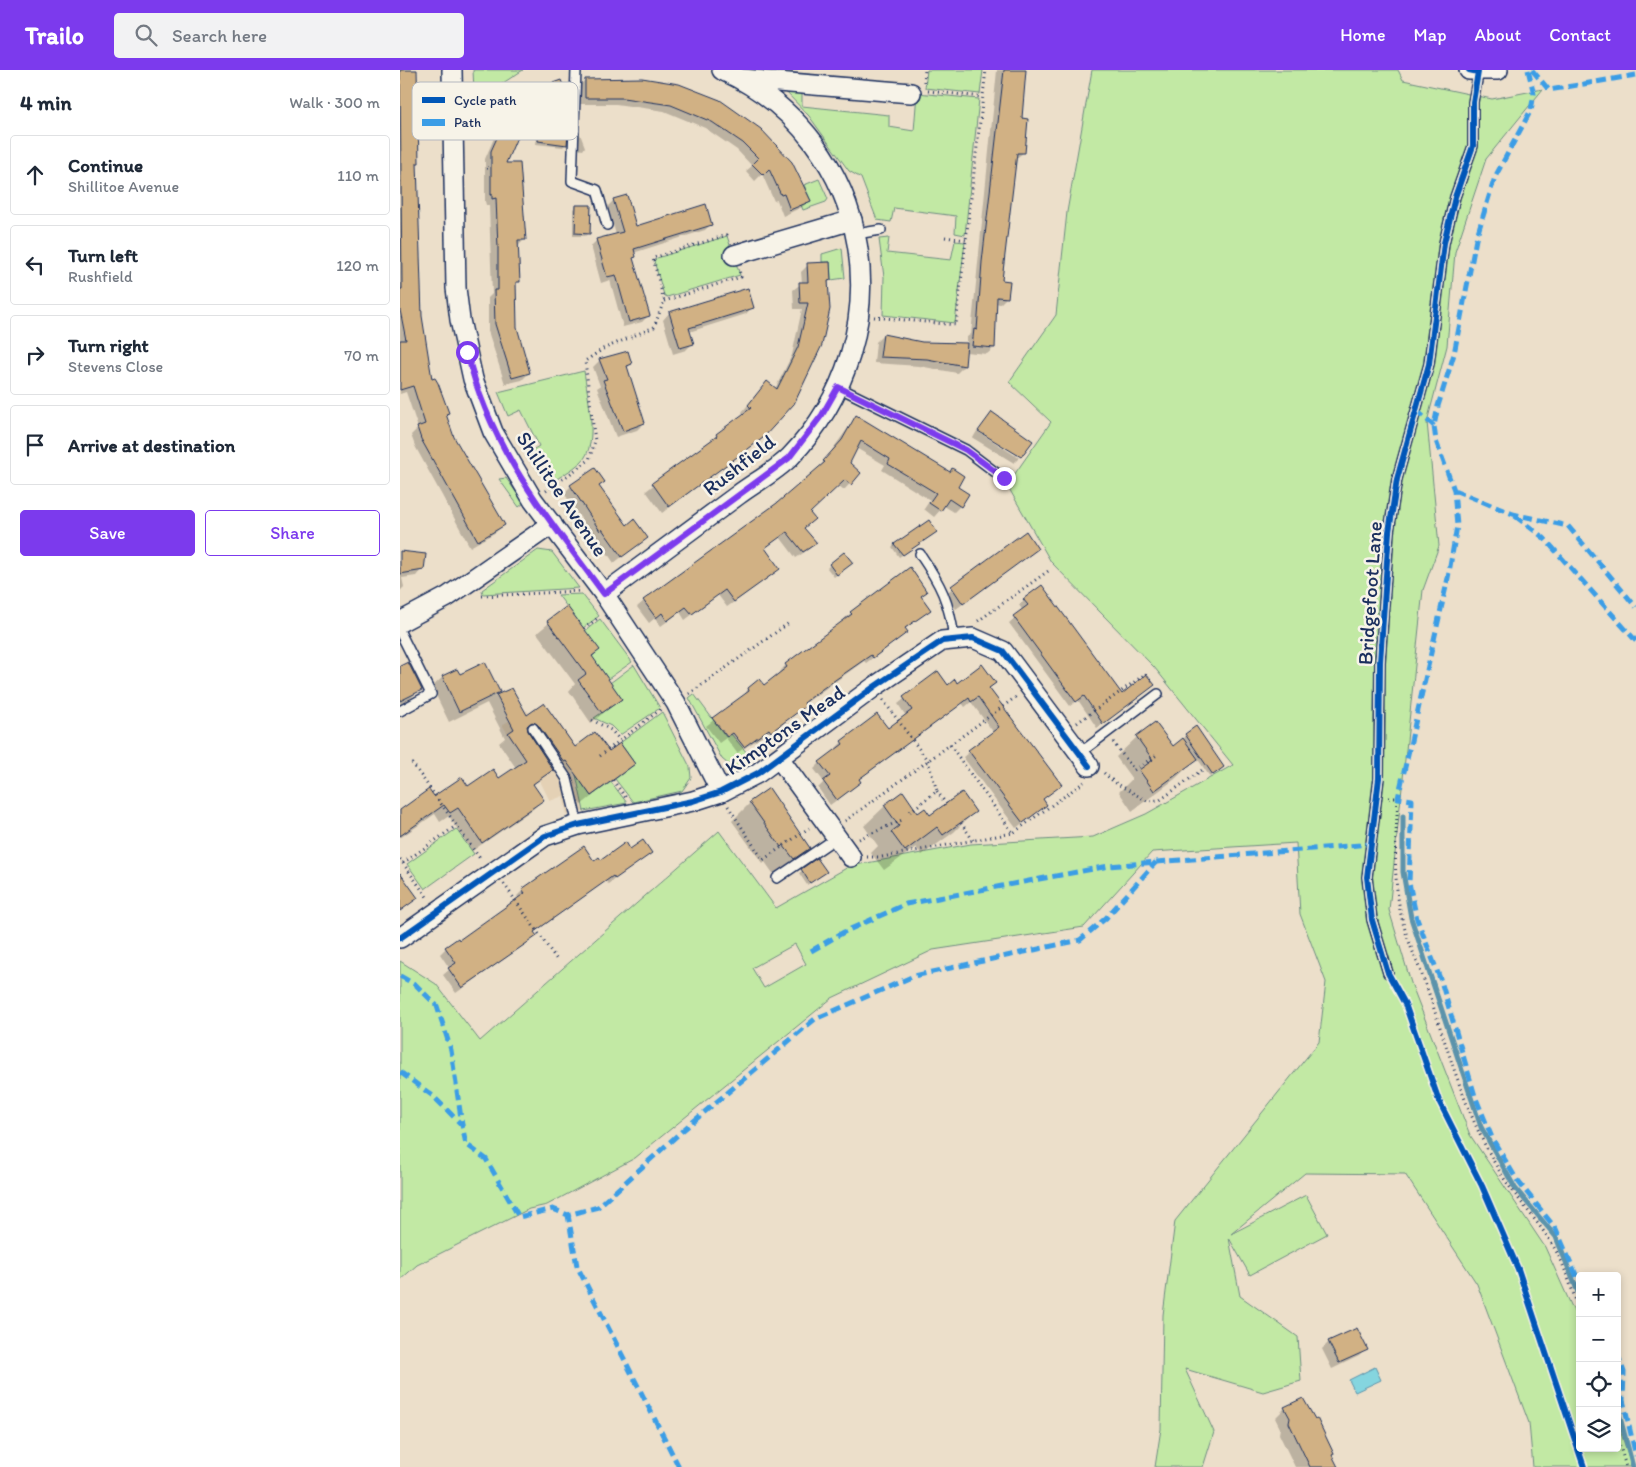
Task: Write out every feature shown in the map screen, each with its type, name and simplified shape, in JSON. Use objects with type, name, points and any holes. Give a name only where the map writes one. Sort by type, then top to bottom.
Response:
[{"type":"street","name":"Rushfield","points":[[602,592],[789,458],[822,415],[838,387],[852,352],[860,316],[861,268],[854,227],[844,195],[830,167],[810,138],[783,108],[741,79],[722,70]]},
{"type":"street","points":[[1475,71],[1498,70]]},
{"type":"street","name":"Rushfield","points":[[741,79],[917,92]]},
{"type":"street","name":"Shillitoe Avenue","points":[[453,140],[456,288],[460,320],[473,379],[493,432],[533,500],[602,592],[675,702],[721,792]]},
{"type":"street","points":[[734,256],[854,227]]},
{"type":"street","points":[[400,622],[447,597],[552,524]]},
{"type":"street","points":[[964,638],[1003,651],[1093,768]]},
{"type":"street","name":"Kimptons Mead","points":[[400,938],[545,836],[578,825],[636,812],[674,807],[721,792],[758,773],[930,647],[942,641],[964,638]]},
{"type":"street","points":[[779,758],[837,838]]},
{"type":"lane","name":"Bridgefoot Lane","points":[[1388,973],[1372,920],[1367,877],[1381,737],[1380,662],[1389,532],[1397,479],[1429,364],[1444,243],[1455,197],[1473,146],[1475,71]]},
{"type":"lane","points":[[573,140],[572,181],[597,190],[607,224]]},
{"type":"lane","points":[[854,227],[881,230]]},
{"type":"lane","points":[[838,387],[966,450],[1004,478]]},
{"type":"lane","points":[[920,554],[942,586],[952,619],[964,638]]},
{"type":"lane","points":[[400,632],[431,694],[400,711]]},
{"type":"lane","points":[[1093,768],[1107,733],[1158,694]]},
{"type":"lane","points":[[533,728],[567,779],[578,825]]},
{"type":"lane","points":[[777,878],[837,838]]},
{"type":"path","points":[[860,316],[956,325],[986,70]]},
{"type":"path","points":[[917,92],[982,97]]},
{"type":"path","points":[[533,500],[589,460],[595,441],[585,361],[603,349],[654,327],[664,301],[652,258],[727,236],[741,277],[664,301]]},
{"type":"path","points":[[945,237],[966,240]]},
{"type":"path","points":[[964,638],[976,623],[1051,569]]},
{"type":"path","points":[[476,596],[602,592]]},
{"type":"path","points":[[600,756],[619,739],[789,623]]},
{"type":"path","points":[[1065,733],[1144,675]]},
{"type":"path","points":[[837,838],[928,761],[1030,686]]},
{"type":"path","points":[[874,687],[928,761],[937,791],[946,804]]},
{"type":"path","points":[[592,720],[611,730],[619,739]]},
{"type":"path","points":[[1107,733],[1134,770],[1157,755]]},
{"type":"path","points":[[950,745],[1013,833]]},
{"type":"path","points":[[412,763],[456,826],[557,960]]},
{"type":"path","points":[[1093,768],[1147,801],[1160,800],[1205,768]]},
{"type":"path","points":[[837,838],[882,857],[1013,833],[1086,781],[1089,785]]},
{"type":"path","points":[[908,813],[937,791]]},
{"type":"path","points":[[1376,797],[1398,798],[1395,868],[1399,905],[1409,944],[1430,996],[1443,1041],[1484,1141],[1499,1172],[1516,1196],[1537,1220],[1556,1250],[1576,1302]]},
{"type":"path","points":[[732,816],[762,860],[902,820]]},
{"type":"path","points":[[960,823],[973,840]]},
{"type":"path","points":[[403,863],[456,826]]},
{"type":"path","points":[[400,859],[438,912]]},
{"type":"path","points":[[1621,1450],[1626,1467]]},
{"type":"shaded area","points":[[544,703],[575,746],[563,754],[575,777],[584,811],[567,815],[563,796],[550,801],[540,781],[502,725],[527,710],[529,713]]},
{"type":"green space","points":[[473,70],[523,70],[505,82],[474,82]]},
{"type":"green space","points":[[927,70],[983,70],[980,94],[925,88]]},
{"type":"green space","points":[[1092,70],[1398,70],[1403,80],[1492,99],[1543,89],[1486,159],[1455,252],[1447,346],[1427,422],[1439,546],[1423,590],[1389,910],[1411,983],[1470,1135],[1545,1247],[1576,1316],[1576,1452],[1621,1452],[1621,1433],[1632,1467],[1533,1467],[1529,1423],[1477,1284],[1405,1174],[1305,1173],[1231,1234],[1306,1195],[1327,1234],[1250,1275],[1229,1238],[1240,1296],[1298,1337],[1301,1381],[1263,1392],[1185,1369],[1214,1432],[1203,1467],[1155,1467],[1161,1429],[1163,1315],[1175,1221],[1319,1042],[1326,982],[1300,914],[1296,843],[1152,852],[1084,927],[933,950],[832,998],[635,1158],[547,1205],[529,1209],[417,1265],[400,1280],[400,961],[436,984],[480,1041],[719,831],[776,908],[850,866],[971,844],[1093,837],[1146,814],[1233,765],[1154,667],[1051,562],[1007,485],[1051,422],[1009,382],[1056,315],[1067,212]],"holes":[[[795,944],[806,964],[764,988],[752,968]]]},
{"type":"green space","points":[[784,90],[802,91],[802,106],[889,115],[889,127],[914,131],[917,93],[979,99],[965,235],[955,233],[956,216],[894,208],[891,222],[877,220],[861,178],[849,171],[809,116]]},
{"type":"green space","points":[[819,179],[828,199],[826,202],[803,210],[801,205],[811,201],[804,185]]},
{"type":"green space","points":[[727,236],[740,275],[667,297],[664,295],[654,261],[657,258]]},
{"type":"green space","points":[[889,238],[887,253],[951,260],[955,241],[965,242],[955,323],[883,315],[884,277],[879,239]]},
{"type":"green space","points":[[842,248],[845,278],[831,280],[830,262],[822,262],[822,254]]},
{"type":"green space","points":[[584,371],[591,419],[590,444],[587,454],[581,462],[548,485],[527,453],[539,446],[521,410],[508,416],[498,392]]},
{"type":"green space","points":[[506,478],[524,503],[519,507],[499,479]]},
{"type":"green space","points":[[538,550],[552,552],[579,588],[483,594],[482,590]]},
{"type":"green space","points":[[582,594],[599,616],[583,628],[558,595]]},
{"type":"green space","points":[[600,619],[632,662],[608,679],[591,658],[599,650],[585,631]]},
{"type":"green space","points":[[634,665],[660,708],[620,735],[611,726],[594,718],[622,699],[610,683]]},
{"type":"green space","points":[[694,694],[726,737],[731,734],[753,760],[741,768],[728,764],[722,759],[689,698]]},
{"type":"green space","points":[[662,712],[690,767],[691,778],[682,791],[633,802],[615,779],[635,764],[620,743]]},
{"type":"green space","points":[[576,775],[591,796],[611,782],[627,803],[584,811]]},
{"type":"green space","points":[[456,829],[474,854],[425,889],[407,864]]},
{"type":"water","points":[[1375,1367],[1381,1380],[1355,1392],[1349,1380]]},
{"type":"building","points":[[400,70],[417,70],[417,82],[412,82],[412,140],[419,140],[419,163],[417,163],[422,316],[432,379],[435,378],[438,383],[449,413],[446,414],[454,437],[505,525],[478,541],[421,439],[417,427],[425,424],[413,386],[400,390],[400,340],[406,340],[400,310],[400,289],[402,289]]},
{"type":"building","points":[[1004,70],[1026,70],[1022,118],[1028,119],[1025,153],[1017,153],[1002,280],[1010,281],[1008,298],[997,297],[995,348],[972,346],[974,329],[977,330],[982,262]]},
{"type":"building","points":[[642,78],[679,84],[720,100],[761,129],[792,162],[811,201],[790,210],[784,194],[781,195],[769,169],[763,175],[752,164],[758,158],[743,143],[712,122],[671,105],[623,98],[585,98],[585,79]]},
{"type":"building","points":[[496,140],[516,140],[506,163],[520,163],[526,240],[518,240],[520,282],[516,282],[517,327],[530,373],[512,378],[495,324],[494,290],[498,290],[498,248],[496,198],[492,199],[492,194],[491,196],[491,151]]},
{"type":"building","points":[[538,140],[567,140],[567,145]]},
{"type":"building","points":[[627,195],[636,226],[706,204],[712,225],[634,249],[636,257],[633,258],[650,316],[629,322],[616,275],[607,277],[596,239],[623,232],[613,199]]},
{"type":"building","points":[[576,205],[591,205],[590,234],[575,233]]},
{"type":"building","points":[[830,262],[831,280],[828,281],[830,309],[822,345],[794,404],[763,438],[669,507],[652,483],[717,436],[716,434],[751,408],[748,405],[767,381],[777,389],[798,347],[808,303],[800,303],[799,282],[808,282],[807,263]]},
{"type":"building","points":[[748,288],[754,308],[689,328],[694,344],[680,348],[669,312]]},
{"type":"building","points":[[883,334],[922,342],[967,343],[965,366],[927,359],[880,357]]},
{"type":"building","points":[[628,351],[632,364],[627,366],[645,423],[623,431],[603,380],[607,379],[599,359]]},
{"type":"building","points":[[992,412],[1033,441],[1021,457],[978,431]]},
{"type":"building","points":[[856,415],[950,472],[952,468],[964,476],[958,487],[969,494],[961,507],[949,499],[941,511],[929,503],[936,493],[888,464],[890,459],[861,441],[850,463],[861,473],[851,485],[845,480],[810,513],[815,519],[804,528],[817,543],[803,552],[787,532],[765,548],[780,569],[734,602],[725,590],[692,614],[686,607],[667,621],[662,613],[656,618],[643,600],[777,503],[825,462],[823,461],[842,440]]},
{"type":"building","points":[[595,468],[605,482],[599,486],[627,525],[634,519],[648,538],[622,557],[602,529],[600,531],[570,485]]},
{"type":"building","points":[[929,520],[937,532],[903,555],[894,544]]},
{"type":"building","points":[[1026,531],[1038,549],[963,604],[951,586]]},
{"type":"building","points":[[400,551],[426,554],[424,570],[400,574]]},
{"type":"building","points":[[844,552],[853,563],[837,575],[829,564]]},
{"type":"building","points":[[910,567],[927,592],[921,596],[931,610],[905,628],[908,632],[873,658],[871,655],[822,689],[804,703],[806,706],[771,732],[769,729],[744,747],[733,733],[727,737],[712,718],[749,691],[748,688],[759,679],[764,685],[787,667],[785,664],[852,614],[850,612]]},
{"type":"building","points":[[1042,585],[1122,694],[1146,674],[1155,685],[1103,724],[1084,696],[1076,702],[1013,616],[1028,605],[1023,599]]},
{"type":"building","points":[[567,606],[600,650],[592,656],[622,699],[602,713],[578,680],[586,674],[547,621]]},
{"type":"building","points":[[408,662],[422,690],[400,701],[400,666]]},
{"type":"building","points":[[485,662],[500,692],[459,712],[442,676],[457,669],[460,674]]},
{"type":"building","points":[[982,664],[996,683],[989,688],[1062,785],[1043,799],[1047,805],[1023,823],[968,750],[999,727],[978,697],[971,702],[969,698],[859,779],[861,782],[837,800],[823,781],[830,776],[819,762],[843,744],[841,741],[877,714],[888,728],[912,710],[903,697],[938,671],[948,685],[955,679],[957,683]]},
{"type":"building","points":[[512,688],[527,715],[544,703],[575,747],[595,732],[609,751],[620,743],[635,764],[591,796],[538,725],[532,722],[527,726],[528,731],[553,770],[533,784],[544,800],[482,843],[458,808],[450,813],[444,805],[400,836],[400,810],[429,789],[434,796],[462,777],[468,786],[493,769],[499,778],[526,760],[508,733],[514,729],[496,695]]},
{"type":"building","points":[[1155,722],[1173,746],[1183,738],[1198,759],[1154,791],[1139,770],[1153,760],[1136,736]]},
{"type":"building","points":[[1196,726],[1224,767],[1213,775],[1185,734]]},
{"type":"building","points":[[769,788],[810,848],[794,859],[783,845],[781,847],[749,802]]},
{"type":"building","points":[[903,791],[918,813],[925,808],[930,815],[962,792],[976,812],[943,835],[937,827],[905,851],[891,832],[899,826],[884,805]]},
{"type":"building","points":[[643,840],[652,853],[615,879],[613,876],[534,932],[537,936],[462,988],[448,968],[456,963],[445,947],[458,938],[459,940],[525,893],[522,889],[584,846],[594,861],[599,857],[601,860],[626,842],[630,849]]},
{"type":"building","points":[[817,858],[827,872],[810,883],[801,869]]},
{"type":"building","points":[[400,873],[418,898],[400,911]]},
{"type":"building","points":[[1357,1328],[1368,1350],[1339,1363],[1328,1341]]},
{"type":"building","points":[[1303,1398],[1315,1419],[1317,1418],[1338,1467],[1310,1467],[1289,1423],[1290,1418],[1284,1407]]},
{"type":"waterway","points":[[1403,816],[1403,872],[1411,918],[1481,1127],[1515,1188],[1556,1237],[1576,1287]]},
{"type":"waterway","points":[[1617,1407],[1633,1467]]},
{"type":"marked path","points":[[1528,70],[1534,94],[1531,110],[1495,177],[1476,239],[1454,354],[1434,426],[1436,441],[1454,490],[1457,526],[1448,578],[1398,798],[1412,800],[1409,883],[1417,919],[1441,981],[1475,1096],[1493,1140],[1517,1180],[1556,1229],[1576,1275]]},
{"type":"marked path","points":[[1532,70],[1549,90],[1636,75]]},
{"type":"marked path","points":[[1416,410],[1434,426]]},
{"type":"marked path","points":[[1454,490],[1513,514],[1568,526],[1636,607]]},
{"type":"marked path","points":[[1515,516],[1544,538],[1636,641]]},
{"type":"marked path","points":[[811,951],[844,932],[906,904],[1109,866],[1371,844]]},
{"type":"marked path","points":[[679,1467],[577,1266],[568,1215],[598,1207],[682,1131],[815,1019],[914,976],[1080,940],[1106,918],[1156,862]]},
{"type":"marked path","points":[[400,976],[416,985],[437,1006],[451,1050],[462,1125]]},
{"type":"marked path","points":[[400,1072],[433,1096],[462,1125],[466,1144],[486,1159],[519,1217],[553,1209],[568,1215]]},
{"type":"marked path","points":[[1620,1362],[1624,1372],[1623,1400],[1636,1456]]},
{"type":"cycle path","points":[[1469,70],[1478,72],[1473,102],[1473,146],[1455,197],[1444,243],[1429,364],[1397,479],[1389,532],[1380,662],[1379,778],[1367,877],[1372,920],[1388,973],[1405,1004],[1439,1101],[1482,1186],[1518,1269],[1584,1467]]},
{"type":"cycle path","points":[[400,938],[545,836],[578,825],[693,801],[721,792],[758,773],[874,687],[942,641],[973,638],[1003,651],[1089,766]]},
{"type":"route","points":[[467,352],[473,379],[493,432],[533,500],[604,594],[789,458],[822,415],[838,387],[966,450],[1004,478]]}]
